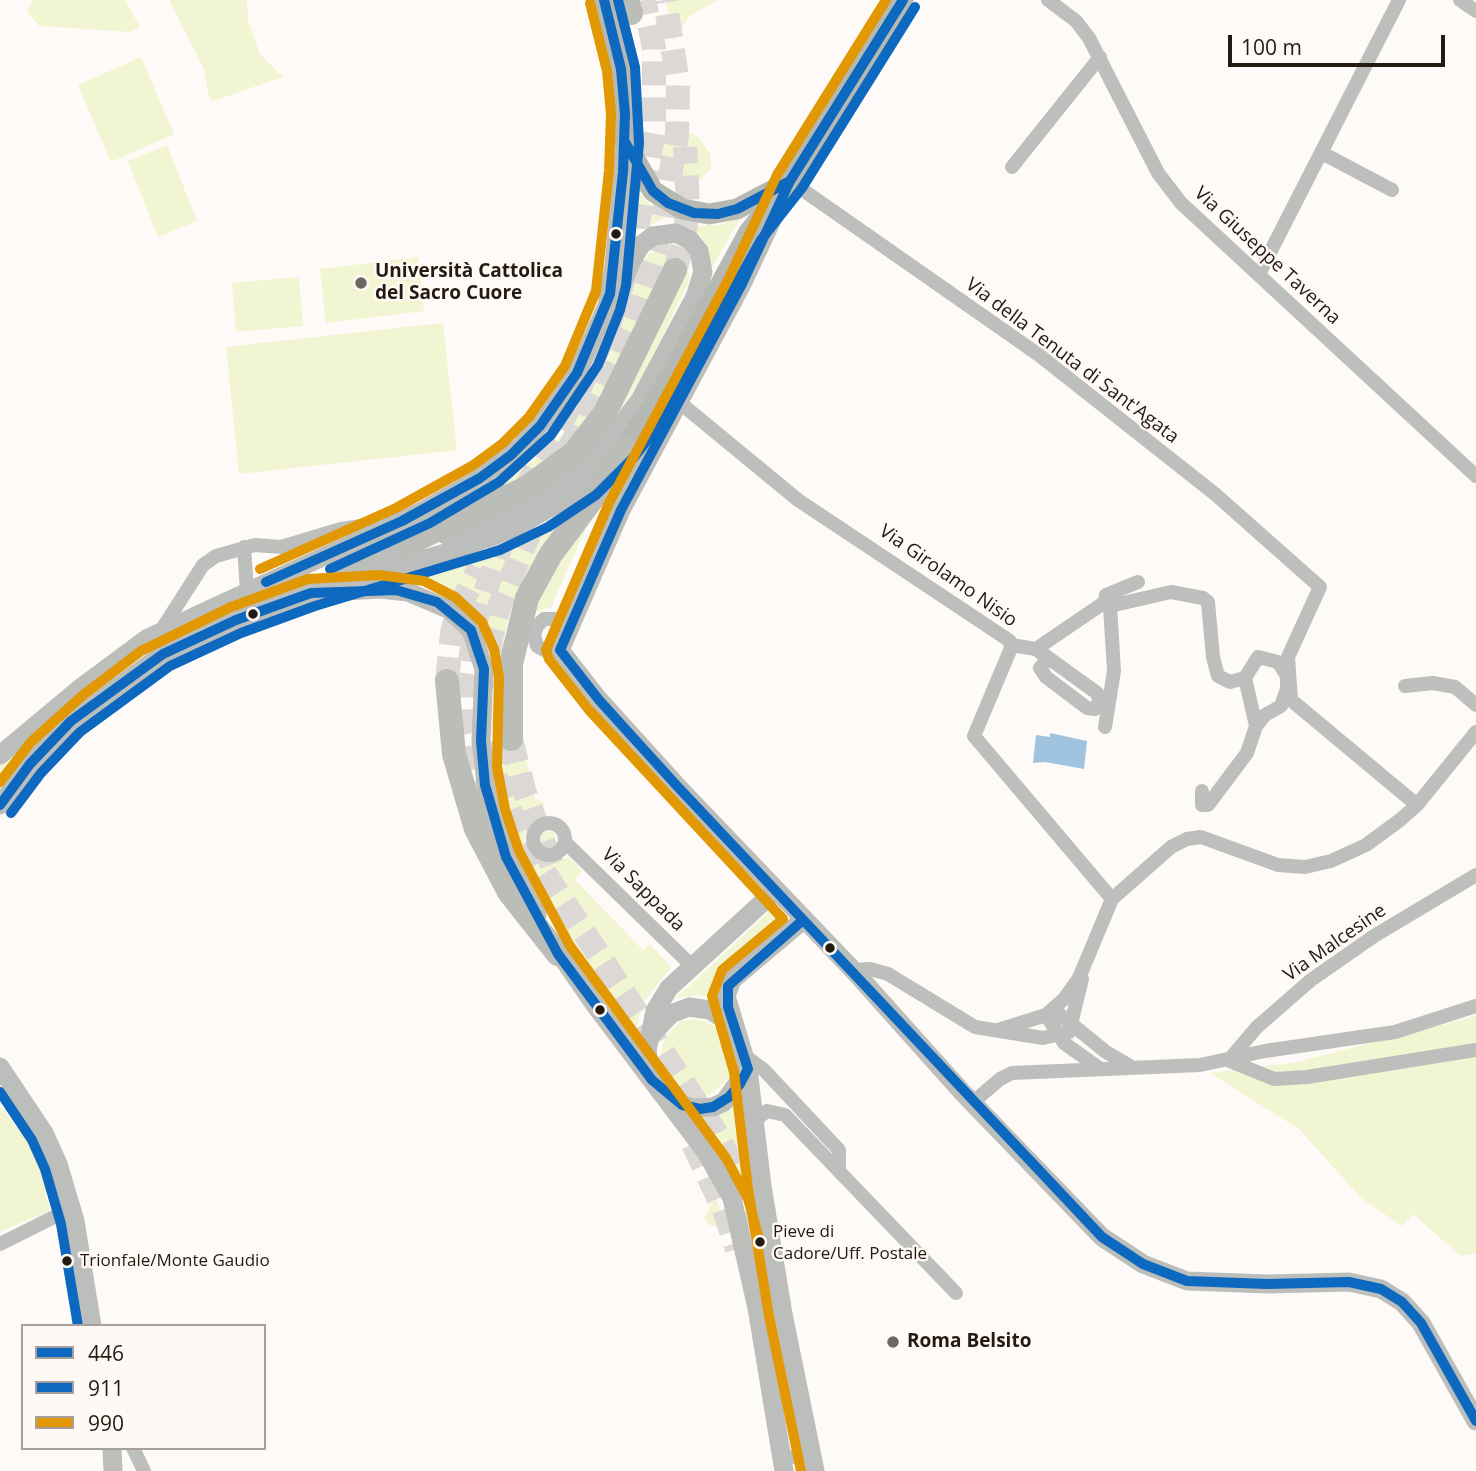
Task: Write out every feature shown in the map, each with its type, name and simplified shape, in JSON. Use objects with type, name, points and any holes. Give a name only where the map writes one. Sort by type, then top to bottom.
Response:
[{"type":"highway","points":[[403,546],[528,487],[574,453],[605,413],[675,270]]},
{"type":"highway","points":[[511,739],[510,664],[527,598],[551,554],[599,490],[625,447]]},
{"type":"highway","points":[[447,681],[454,754],[476,829],[509,892],[558,954]]},
{"type":"main road","points":[[586,358],[607,306],[612,283],[625,142],[621,69],[604,0]]},
{"type":"main road","points":[[0,805],[47,745],[108,692],[163,654],[236,620],[311,593],[512,530],[576,493],[625,447],[657,401],[749,232],[790,181],[903,0]]},
{"type":"main road","points":[[625,142],[648,184],[658,196],[694,213],[718,214],[737,209],[790,181]]},
{"type":"main road","points":[[790,181],[754,262],[616,521],[564,643],[599,700],[853,971],[972,1103],[1102,1237],[1153,1269],[1198,1282],[1358,1283],[1396,1297],[1421,1323],[1476,1421]]},
{"type":"main road","points":[[0,755],[121,656],[162,629],[402,521],[459,492],[511,455],[550,414],[603,331],[626,270],[641,245],[653,236],[668,233],[690,240],[702,257],[703,272],[698,291],[639,400],[606,445],[572,476],[532,502],[476,526],[403,546],[311,593]]},
{"type":"main road","points":[[311,593],[380,589],[420,595],[448,609],[471,630],[484,669],[481,741],[491,812],[506,857],[558,954],[706,1152],[735,1204],[757,1308],[783,1465]]},
{"type":"main road","points":[[747,1062],[724,1102],[700,1109],[682,1105],[652,1080],[647,1055],[652,1020],[664,996],[692,966],[776,890]]},
{"type":"main road","points":[[803,920],[729,983],[726,996],[733,1025],[747,1062],[783,1314],[814,1462]]},
{"type":"main road","points":[[650,1038],[663,1020],[689,1007],[710,1010],[733,1025]]},
{"type":"main road","points":[[0,1067],[54,1153],[72,1208],[92,1324]]},
{"type":"main road","points":[[0,1084],[28,1109]]},
{"type":"main road","points":[[112,1450],[113,1471]]},
{"type":"street","name":"Via Giuseppe Taverna","points":[[1048,0],[1080,25],[1100,57],[1165,184],[1196,219],[1259,274],[1476,477]]},
{"type":"street","points":[[1259,274],[1399,0]]},
{"type":"street","points":[[1461,1],[1476,11]]},
{"type":"street","points":[[1012,167],[1100,57]]},
{"type":"street","points":[[1322,153],[1392,190]]},
{"type":"street","name":"Via della Tenuta di Sant'Agata","points":[[790,181],[1039,355],[1215,494],[1320,587],[1288,657],[1291,700],[1417,805]]},
{"type":"street","name":"Via Girolamo Nisio","points":[[679,402],[798,500],[896,562],[1008,640],[1012,645],[974,736],[1112,899]]},
{"type":"street","points":[[162,629],[208,561],[244,547],[281,547],[354,527],[402,521]]},
{"type":"street","points":[[236,620],[247,591],[244,547]]},
{"type":"street","points":[[1105,727],[1114,671],[1106,595],[1138,582]]},
{"type":"street","points":[[1012,645],[1042,654],[1107,604],[1171,592],[1203,598],[1208,602],[1213,657],[1218,676],[1230,682],[1245,678],[1258,657],[1278,662],[1287,676],[1287,689],[1281,706],[1265,715],[1256,726],[1247,753],[1208,805],[1202,805],[1202,791]]},
{"type":"street","points":[[1245,678],[1256,726]]},
{"type":"street","points":[[1405,686],[1433,683],[1455,687],[1476,705]]},
{"type":"street","points":[[998,1030],[1049,1012],[1074,987],[1112,899],[1171,847],[1186,839],[1208,838],[1278,865],[1306,867],[1331,861],[1366,845],[1417,805],[1476,732]]},
{"type":"street","name":"Via Sappada","points":[[565,842],[692,966]]},
{"type":"street","name":"Via Malcesine","points":[[1229,1060],[1257,1027],[1311,980],[1374,936],[1476,875]]},
{"type":"street","points":[[1061,1040],[1073,1024],[1084,966]]},
{"type":"street","points":[[853,971],[866,968],[882,972],[970,1024],[1031,1037],[1061,1040],[1099,1068]]},
{"type":"street","points":[[972,1103],[1008,1074],[1200,1065],[1265,1051],[1395,1032],[1476,1006]]},
{"type":"street","points":[[1049,1012],[1073,1024],[1105,1052],[1131,1067]]},
{"type":"street","points":[[1047,1072],[1059,1062],[1061,1040],[1049,1012]]},
{"type":"street","points":[[1229,1060],[1274,1079],[1307,1077],[1476,1050]]},
{"type":"street","points":[[747,1062],[764,1070],[839,1150],[839,1170]]},
{"type":"street","points":[[754,1121],[766,1111],[782,1113],[956,1293]]},
{"type":"street","points":[[0,1244],[72,1208]]},
{"type":"street","points":[[134,1450],[144,1471]]},
{"type":"street","points":[[783,1465],[814,1462]]},
{"type":"green space","points":[[33,0],[125,0],[140,27],[131,32],[39,26],[27,11]]},
{"type":"green space","points":[[169,0],[247,0],[248,21],[260,54],[283,77],[213,101],[209,97],[204,69]]},
{"type":"green space","points":[[666,0],[717,0],[688,17],[673,43]]},
{"type":"green space","points":[[141,57],[174,134],[111,162],[78,85]]},
{"type":"green space","points":[[681,129],[698,137],[710,153],[711,168],[699,181],[683,183],[674,178],[659,155],[659,143],[665,134]]},
{"type":"green space","points":[[167,145],[197,221],[158,237],[128,161]]},
{"type":"green space","points":[[634,193],[640,194],[665,218],[632,232]]},
{"type":"green space","points":[[741,217],[712,267],[707,244],[692,226],[720,225]]},
{"type":"green space","points":[[662,246],[676,246],[688,256],[689,282],[646,369],[619,413],[603,402],[562,454],[496,492],[493,487],[550,449],[575,418],[594,389],[617,339],[636,273],[649,254]]},
{"type":"green space","points":[[418,257],[424,311],[326,323],[320,269]]},
{"type":"green space","points":[[299,277],[303,326],[236,332],[232,283]]},
{"type":"green space","points":[[443,323],[457,450],[239,474],[226,347]]},
{"type":"green space","points":[[594,510],[551,607],[534,613],[533,596]]},
{"type":"green space","points":[[549,522],[553,531],[527,572],[507,623],[502,653],[535,799],[545,803],[527,825],[524,843],[539,862],[547,863],[569,857],[582,871],[575,880],[643,950],[650,944],[671,967],[642,1004],[635,1034],[602,992],[556,924],[531,879],[505,819],[494,786],[491,725],[494,672],[491,652],[482,631],[468,610],[446,592],[407,577],[503,544]]},
{"type":"green space","points":[[49,725],[54,726],[0,780],[0,765]]},
{"type":"green space","points":[[545,831],[551,831],[556,839],[554,845],[545,847],[540,842],[540,836]]},
{"type":"green space","points":[[772,909],[783,920],[719,975],[714,984],[713,997],[698,995],[676,998]]},
{"type":"green space","points":[[1476,1016],[1476,1253],[1461,1256],[1413,1214],[1402,1226],[1361,1198],[1299,1129],[1210,1073],[1297,1062]]},
{"type":"green space","points":[[692,1019],[707,1022],[723,1032],[733,1058],[730,1077],[711,1094],[694,1096],[679,1091],[663,1068],[660,1056],[665,1037],[681,1021]]},
{"type":"green space","points":[[740,1101],[797,1428],[788,1430],[759,1263],[744,1202],[717,1151],[692,1118],[715,1116]]},
{"type":"green space","points":[[0,1106],[26,1139],[50,1191],[44,1193],[51,1210],[0,1232]]},
{"type":"green space","points":[[715,1197],[728,1228],[709,1225],[704,1219]]},
{"type":"water","points":[[1050,733],[1087,741],[1084,769],[1045,762],[1033,763],[1036,735],[1050,737]]},
{"type":"tunnel","points":[[484,804],[468,724],[468,676],[475,622],[512,513],[582,384],[608,328],[633,251],[654,131],[654,48],[644,0]]},
{"type":"tunnel","points":[[569,449],[630,326],[656,250],[677,135],[678,83],[665,0]]},
{"type":"tunnel","points":[[675,270],[684,241],[688,205],[685,147]]},
{"type":"tunnel","points":[[488,688],[491,638],[499,607],[543,500]]},
{"type":"tunnel","points":[[447,681],[452,633],[458,610],[479,568]]},
{"type":"tunnel","points":[[511,739],[524,790],[553,868]]},
{"type":"tunnel","points":[[489,742],[495,776],[523,840],[715,1131],[731,1162],[773,1278]]},
{"type":"tunnel","points":[[693,1144],[724,1210],[737,1249]]},
{"type":"transit line","name":"446","points":[[266,582],[402,521],[480,478],[511,455],[540,426],[577,373],[610,294],[623,172],[625,114],[621,69],[604,0]]},
{"type":"transit line","name":"911","points":[[330,569],[430,523],[499,482],[551,435],[598,365],[620,310],[626,286],[639,143],[635,67],[618,0]]},
{"type":"transit line","name":"990","points":[[801,1471],[769,1316],[748,1188],[734,1072],[712,996],[722,970],[783,919],[589,710],[549,659],[546,650],[609,503],[729,278],[777,175],[886,0]]},
{"type":"transit line","name":"446","points":[[903,0],[790,181],[742,284],[621,510],[560,650],[599,700],[677,786],[1102,1237],[1143,1264],[1187,1281],[1267,1284],[1349,1282],[1381,1289],[1402,1302],[1421,1323],[1476,1421]]},
{"type":"transit line","name":"990","points":[[260,569],[396,508],[472,466],[502,444],[529,417],[565,366],[596,291],[609,171],[611,114],[607,71],[590,3]]},
{"type":"transit line","name":"911","points":[[11,813],[41,773],[80,732],[170,666],[241,633],[315,606],[500,550],[548,527],[596,495],[635,456],[653,433],[761,240],[802,188],[915,7]]},
{"type":"transit line","name":"446","points":[[625,142],[653,191],[668,203],[694,213],[718,214],[737,209],[790,181]]},
{"type":"transit line","name":"990","points":[[0,782],[31,742],[83,695],[141,651],[231,607],[308,579],[379,575],[424,581],[455,597],[482,622],[494,649],[499,677],[497,767],[505,809],[519,851],[570,946],[726,1158],[748,1199],[760,1242]]},
{"type":"transit line","name":"446","points":[[0,805],[30,764],[71,721],[163,654],[236,620],[311,593],[396,590],[437,602],[471,630],[484,669],[481,741],[485,785],[506,857],[558,954],[652,1080],[682,1105],[700,1109],[713,1107],[729,1097],[740,1084],[748,1069],[728,1007],[728,986],[803,920]]},
{"type":"transit line","name":"911","points":[[0,1092],[32,1140],[45,1169],[61,1224],[78,1324]]},
{"type":"place","name":"Università Cattolica del Sacro Cuore","points":[[361,283]]},
{"type":"place","name":"Pieve di Cadore/Uff. Postale","points":[[760,1242]]},
{"type":"place","name":"Trionfale/Monte Gaudio","points":[[67,1261]]},
{"type":"place","name":"Roma Belsito","points":[[893,1342]]}]
